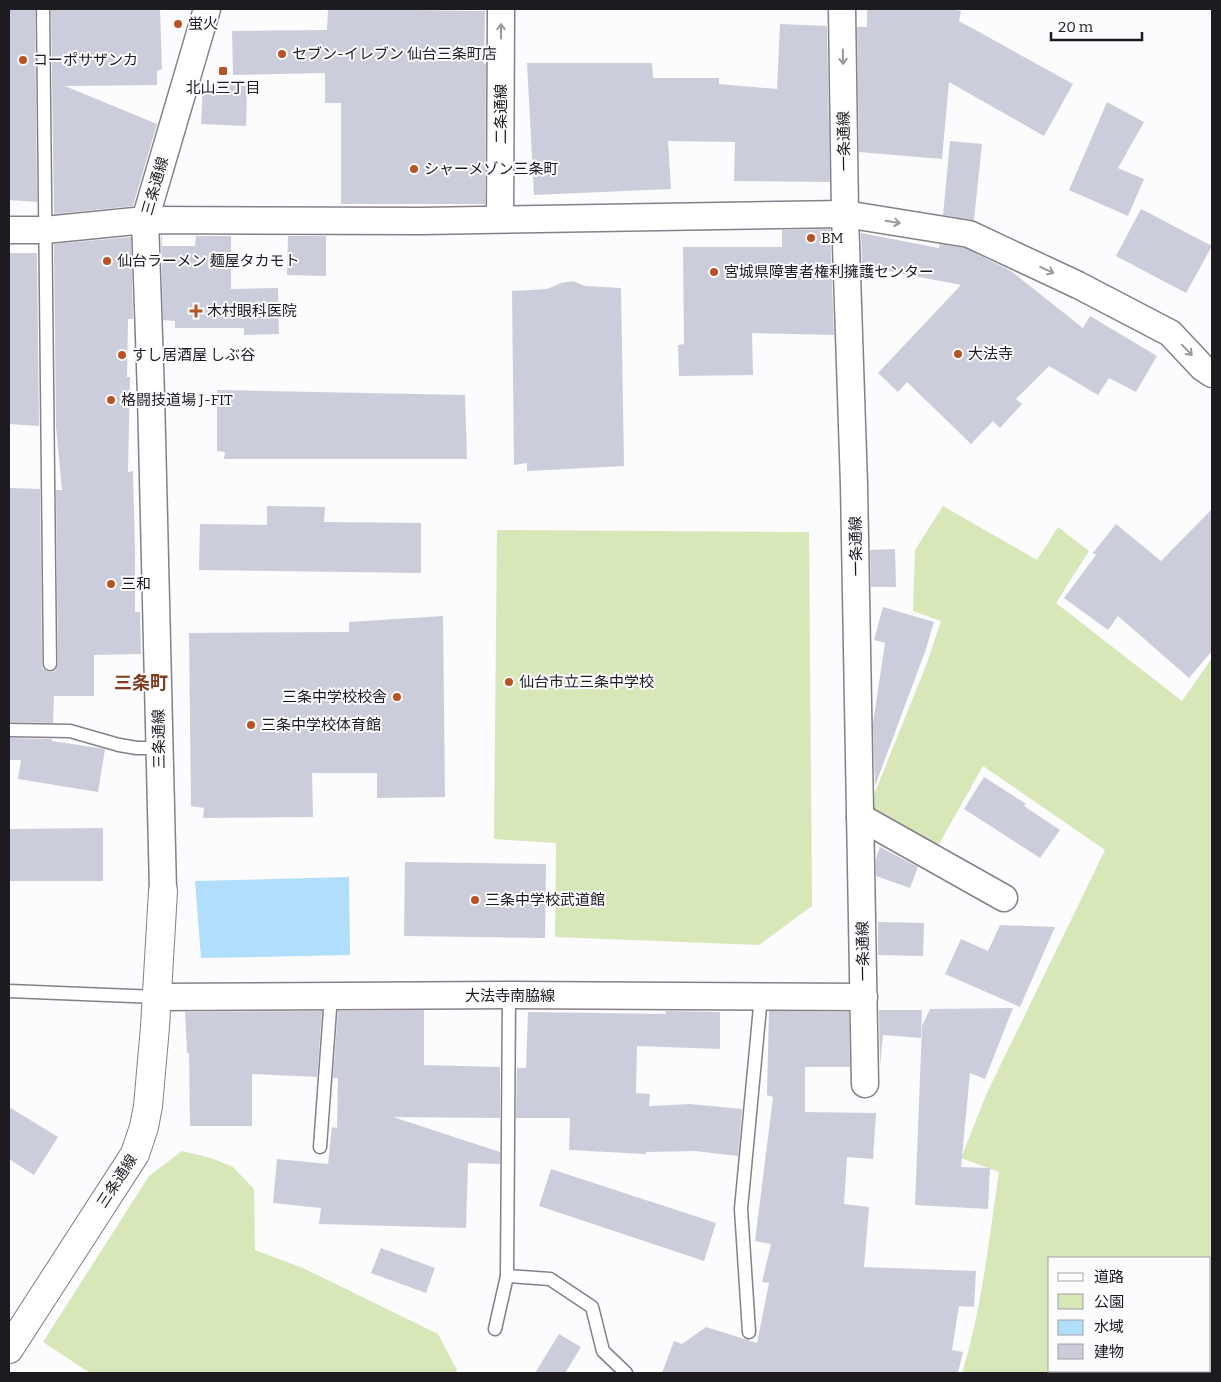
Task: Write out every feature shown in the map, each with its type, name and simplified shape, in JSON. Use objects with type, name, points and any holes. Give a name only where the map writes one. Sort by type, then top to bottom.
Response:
[{"type":"street","name":"三条通線","points":[[9,1349],[136,1154],[148,1106],[163,891],[145,220],[207,9]]},
{"type":"street","name":"二条通線","points":[[500,219],[501,9]]},
{"type":"street","name":"一条通線","points":[[842,9],[845,214],[854,485],[865,1084]]},
{"type":"street","points":[[9,230],[45,230],[145,220],[422,221],[845,214],[969,234],[1078,285],[1170,333],[1203,368],[1212,374]]},
{"type":"street","points":[[860,817],[1004,898]]},
{"type":"street","name":"大法寺南脇線","points":[[156,997],[509,995],[864,997]]},
{"type":"lane","points":[[43,9],[50,664]]},
{"type":"lane","points":[[9,730],[70,731],[137,748],[160,748]]},
{"type":"lane","points":[[9,991],[156,997]]},
{"type":"lane","points":[[495,1329],[507,1276],[509,995]]},
{"type":"lane","points":[[320,1147],[331,996]]},
{"type":"lane","points":[[749,1332],[741,1209],[761,996]]},
{"type":"lane","points":[[507,1276],[550,1279],[592,1307],[604,1352],[626,1373]]},
{"type":"green space","points":[[943,506],[1037,560],[1058,527],[1089,551],[1056,603],[1182,701],[1212,658],[1212,1373],[962,1373],[980,1299],[999,1172],[961,1158],[986,1095],[1105,850],[983,766],[938,846],[869,807],[927,663],[941,621],[913,611],[915,550]]},
{"type":"green space","points":[[497,530],[809,532],[812,906],[759,945],[555,937],[556,843],[494,839]]},
{"type":"green space","points":[[182,1151],[211,1158],[233,1167],[254,1189],[255,1250],[303,1268],[438,1334],[457,1370],[456,1373],[90,1373],[43,1342],[149,1176]]},
{"type":"water","points":[[349,877],[350,955],[201,958],[195,881]]},
{"type":"building","points":[[9,9],[35,9],[37,202],[9,200]]},
{"type":"building","points":[[51,9],[160,9],[162,69],[157,71],[157,85],[65,86],[157,124],[133,206],[54,214]]},
{"type":"building","points":[[328,9],[485,11],[485,204],[341,204],[341,103],[325,103],[325,73],[233,75],[232,31],[327,30]]},
{"type":"building","points":[[867,9],[946,9],[961,11],[959,21],[1073,84],[1044,136],[949,82],[942,159],[859,152],[857,27],[867,27]]},
{"type":"building","points":[[780,24],[827,26],[830,182],[734,181],[735,142],[668,141],[671,189],[534,195],[527,63],[652,63],[653,78],[719,78],[719,84],[777,89]]},
{"type":"building","points":[[203,84],[247,86],[246,126],[201,124]]},
{"type":"building","points":[[1107,102],[1144,122],[1118,168],[1144,179],[1128,216],[1069,190]]},
{"type":"building","points":[[950,141],[982,144],[974,220],[943,215]]},
{"type":"building","points":[[1141,209],[1212,246],[1186,293],[1116,256]]},
{"type":"building","points":[[830,229],[834,335],[752,333],[753,375],[679,376],[678,345],[684,344],[683,247],[782,247],[782,230]]},
{"type":"building","points":[[861,233],[939,248],[940,244],[965,248],[1011,271],[1083,328],[1090,316],[1157,356],[1136,392],[1109,378],[1098,395],[1049,366],[1016,399],[1022,404],[1000,428],[993,421],[971,444],[907,382],[898,392],[878,373],[961,285],[862,266]]},
{"type":"building","points":[[161,236],[162,246],[195,246],[196,236],[231,236],[231,289],[278,288],[279,334],[244,335],[244,328],[175,328],[175,321],[163,320]]},
{"type":"building","points":[[288,236],[326,236],[326,276],[287,275]]},
{"type":"building","points":[[131,237],[133,319],[128,319],[127,377],[130,377],[128,472],[133,471],[135,612],[140,612],[141,654],[94,655],[94,696],[54,696],[53,723],[9,722],[9,488],[40,489],[42,664],[43,669],[50,672],[55,671],[58,664],[56,490],[62,490],[56,427],[54,244]]},
{"type":"building","points":[[9,253],[37,253],[39,426],[9,424]]},
{"type":"building","points":[[573,281],[585,286],[621,288],[624,466],[527,471],[527,463],[514,465],[512,291],[547,289],[561,283]]},
{"type":"building","points":[[217,390],[465,395],[467,459],[224,459],[225,452],[217,451]]},
{"type":"building","points":[[267,506],[325,507],[324,522],[421,523],[421,573],[199,570],[200,524],[267,525]]},
{"type":"building","points":[[1212,509],[1212,651],[1189,678],[1118,616],[1108,630],[1064,598],[1096,555],[1093,553],[1116,524],[1161,561]]},
{"type":"building","points":[[895,549],[896,587],[871,587],[870,550]]},
{"type":"building","points":[[883,607],[934,622],[926,649],[875,786],[873,723],[885,643],[874,640]]},
{"type":"building","points":[[443,616],[445,797],[377,798],[377,773],[312,773],[313,817],[203,818],[204,808],[191,806],[189,633],[349,632],[349,622]]},
{"type":"building","points":[[9,738],[52,739],[52,741],[105,749],[98,792],[18,779],[21,760],[9,760]]},
{"type":"building","points":[[984,777],[1026,804],[1024,806],[1060,830],[1040,858],[964,809]]},
{"type":"building","points":[[103,828],[103,881],[9,881],[9,829]]},
{"type":"building","points":[[880,847],[918,867],[910,888],[876,876],[876,859]]},
{"type":"building","name":"三条中学校武道館","points":[[405,862],[546,864],[545,938],[404,936]]},
{"type":"building","points":[[878,922],[924,923],[923,956],[878,955]]},
{"type":"building","points":[[1000,925],[1055,927],[1020,1007],[945,974],[961,939],[988,951]]},
{"type":"building","points":[[1013,1008],[985,1079],[970,1073],[961,1167],[990,1168],[988,1209],[915,1205],[922,1026],[930,1009]]},
{"type":"building","points":[[424,1010],[424,1065],[500,1067],[500,1118],[393,1117],[500,1152],[500,1164],[468,1163],[466,1228],[319,1224],[321,1208],[273,1203],[277,1159],[328,1164],[332,1127],[337,1128],[338,1078],[333,1078],[338,1011]]},
{"type":"building","points":[[879,1010],[922,1010],[921,1038],[883,1035],[880,1067]]},
{"type":"building","points":[[322,1011],[317,1077],[252,1074],[252,1126],[190,1126],[189,1053],[187,1053],[185,1012]]},
{"type":"building","points":[[666,1011],[720,1012],[720,1049],[637,1046],[636,1093],[650,1094],[649,1106],[690,1104],[742,1109],[738,1156],[695,1151],[646,1152],[646,1154],[569,1150],[570,1118],[516,1118],[517,1068],[526,1068],[528,1012],[666,1014]]},
{"type":"building","points":[[769,1011],[849,1012],[850,1067],[805,1067],[805,1112],[876,1113],[873,1159],[847,1157],[844,1204],[869,1207],[864,1267],[976,1271],[974,1307],[959,1306],[952,1350],[963,1352],[958,1373],[662,1373],[674,1341],[682,1344],[706,1327],[757,1343],[769,1283],[762,1282],[771,1244],[755,1241],[773,1097],[767,1095]]},
{"type":"building","points":[[9,1107],[58,1137],[34,1175],[9,1159]]},
{"type":"building","points":[[551,1169],[716,1223],[704,1261],[539,1206]]},
{"type":"building","points":[[381,1248],[435,1268],[426,1293],[371,1273]]},
{"type":"building","points":[[559,1334],[581,1347],[565,1373],[535,1373]]},
{"type":"place","name":"蛍火","points":[[178,24]]},
{"type":"place","name":"セブン-イレブン 仙台三条町店","points":[[282,54]]},
{"type":"place","name":"コーポサザンカ","points":[[23,60]]},
{"type":"place","name":"北山三丁目","points":[[223,71]]},
{"type":"place","name":"シャーメゾン三条町","points":[[414,169]]},
{"type":"place","name":"BM","points":[[811,238]]},
{"type":"place","name":"仙台ラーメン 麺屋タカモト","points":[[107,261]]},
{"type":"place","name":"宮城県障害者権利擁護センター","points":[[714,272]]},
{"type":"place","name":"木村眼科医院","points":[[196,311]]},
{"type":"place","name":"大法寺","points":[[958,354]]},
{"type":"place","name":"すし居酒屋 しぶ谷","points":[[122,355]]},
{"type":"place","name":"格闘技道場 J-FIT","points":[[111,400]]},
{"type":"place","name":"三和","points":[[111,584]]},
{"type":"place","name":"仙台市立三条中学校","points":[[509,682]]},
{"type":"place","name":"三条中学校校舎","points":[[397,697]]},
{"type":"place","name":"三条中学校体育館","points":[[251,725]]},
{"type":"place","name":"三条中学校武道館","points":[[475,900]]},
{"type":"district","name":"三条町","points":[[141,683]]}]
